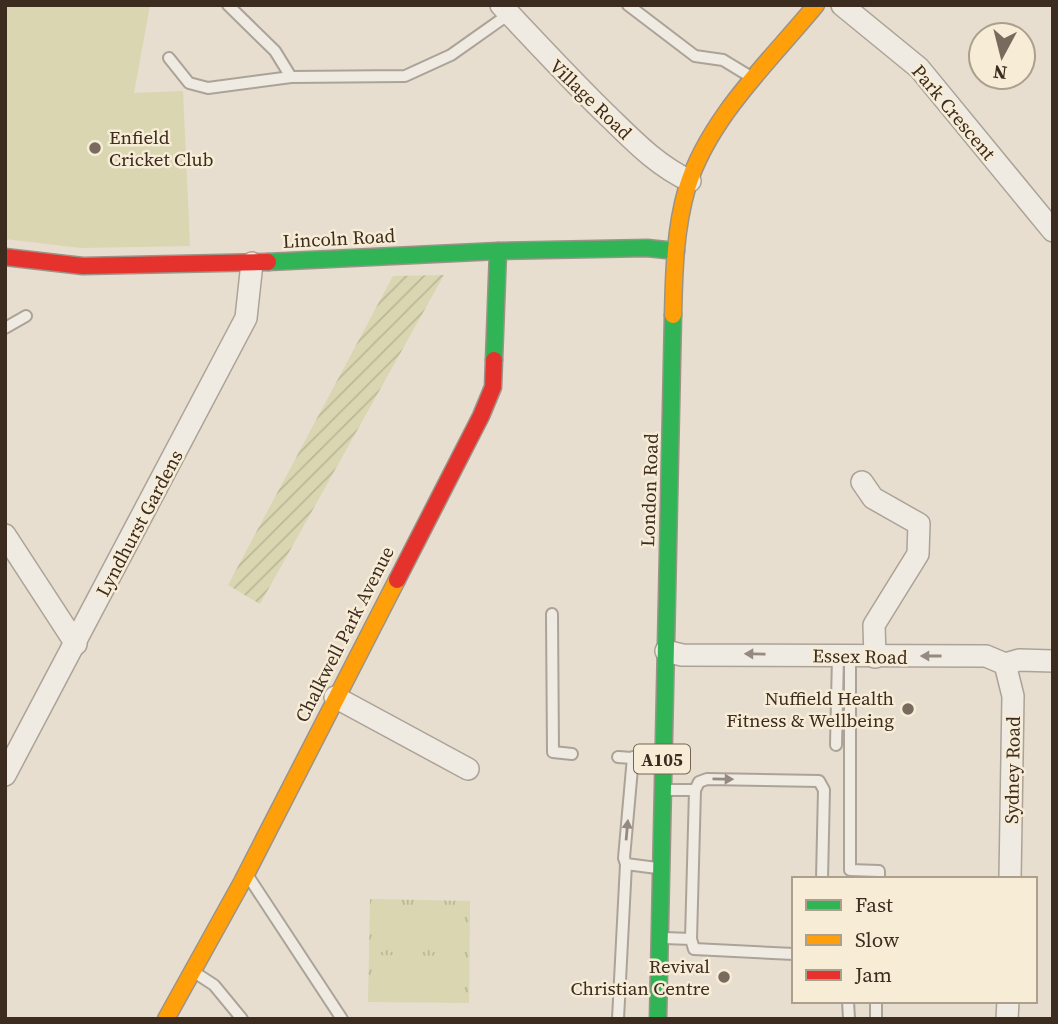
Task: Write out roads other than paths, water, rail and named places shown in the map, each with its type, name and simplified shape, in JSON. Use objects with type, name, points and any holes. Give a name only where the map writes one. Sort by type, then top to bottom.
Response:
[{"type":"street","name":"London Road","points":[[659,1019],[661,790],[676,251],[680,215],[690,181],[705,149],[816,5]]},
{"type":"street","name":"Park Crescent","points":[[842,5],[919,68],[1053,232]]},
{"type":"street","name":"Village Road","points":[[505,10],[544,53],[648,155],[667,170],[690,181]]},
{"type":"street","name":"Lincoln Road","points":[[5,257],[83,265],[252,263],[498,251],[676,251]]},
{"type":"street","name":"Chalkwell Park Avenue","points":[[166,1019],[246,874],[481,416],[493,387],[498,251]]},
{"type":"street","name":"Lyndhurst Gardens","points":[[5,775],[246,318],[252,263]]},
{"type":"street","points":[[862,482],[873,498],[919,524],[918,554],[874,625],[876,657]]},
{"type":"street","points":[[5,535],[76,644]]},
{"type":"street","name":"Essex Road","points":[[666,650],[682,654],[986,656],[1004,664],[1019,660],[1053,661]]},
{"type":"street","name":"Sydney Road","points":[[1004,664],[1013,695],[1010,877]]},
{"type":"street","points":[[335,697],[468,769]]},
{"type":"lane","points":[[228,5],[275,51],[292,77]]},
{"type":"lane","points":[[628,5],[695,56],[723,60],[756,81]]},
{"type":"lane","points":[[169,58],[189,83],[208,88],[292,77],[405,76],[451,55],[505,10]]},
{"type":"lane","points":[[5,328],[26,316]]},
{"type":"lane","points":[[552,614],[553,752],[572,754]]},
{"type":"lane","points":[[836,745],[844,656]]},
{"type":"lane","points":[[844,656],[850,870],[879,871],[879,877]]},
{"type":"lane","points":[[618,757],[662,760]]},
{"type":"lane","points":[[618,1019],[626,864],[624,858],[633,757]]},
{"type":"lane","points":[[792,954],[694,949],[691,939],[695,790],[699,782],[707,779],[819,781],[824,790],[822,877]]},
{"type":"lane","points":[[661,790],[695,790]]},
{"type":"lane","points":[[626,864],[660,868]]},
{"type":"lane","points":[[246,874],[342,1019]]},
{"type":"lane","points":[[659,938],[691,939]]},
{"type":"lane","points":[[191,971],[214,985],[242,1019]]},
{"type":"place","name":"Enfield Cricket Club","points":[[95,148]]},
{"type":"place","name":"Nuffield Health Fitness & Wellbeing","points":[[908,709]]},
{"type":"place","name":"Revival Christian Centre","points":[[724,977]]}]
